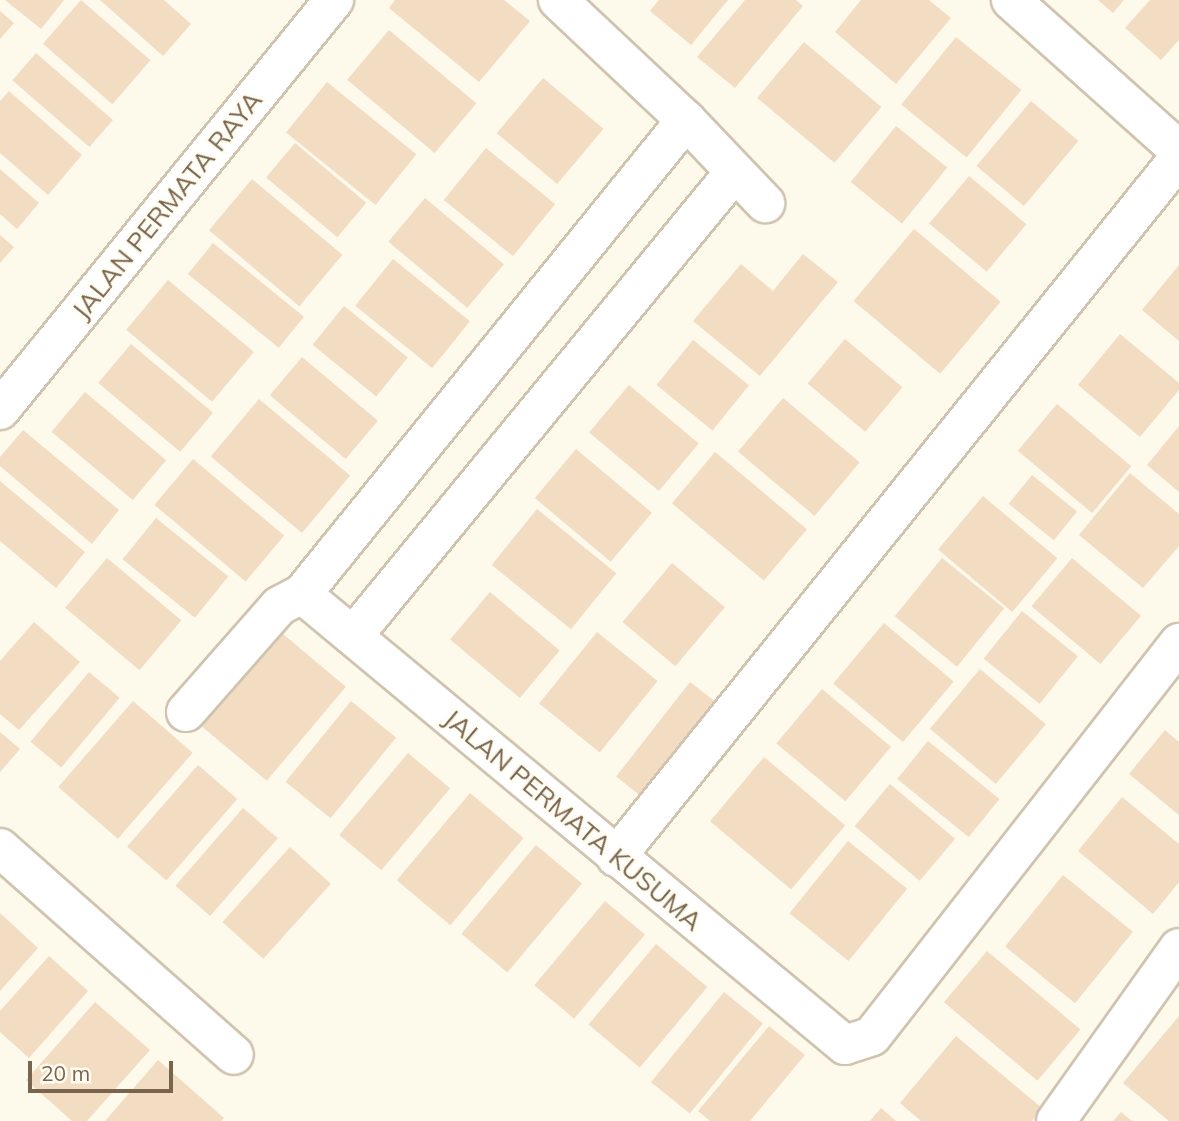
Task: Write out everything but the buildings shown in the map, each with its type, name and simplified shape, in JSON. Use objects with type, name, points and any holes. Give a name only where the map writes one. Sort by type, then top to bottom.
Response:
[{"type":"street","name":"JALAN PERMATA RAYA","points":[[0,410],[334,0]]},
{"type":"street","points":[[558,0],[686,120],[733,174],[765,203]]},
{"type":"street","points":[[1011,0],[1179,150]]},
{"type":"street","points":[[186,712],[271,614],[302,594],[686,120]]},
{"type":"street","points":[[616,857],[1179,158]]},
{"type":"street","points":[[353,636],[733,174]]},
{"type":"street","name":"JALAN PERMATA KUSUMA","points":[[302,594],[845,1045],[872,1036],[1179,643]]},
{"type":"street","points":[[0,848],[234,1055]]},
{"type":"street","points":[[1056,1121],[1179,948]]}]
